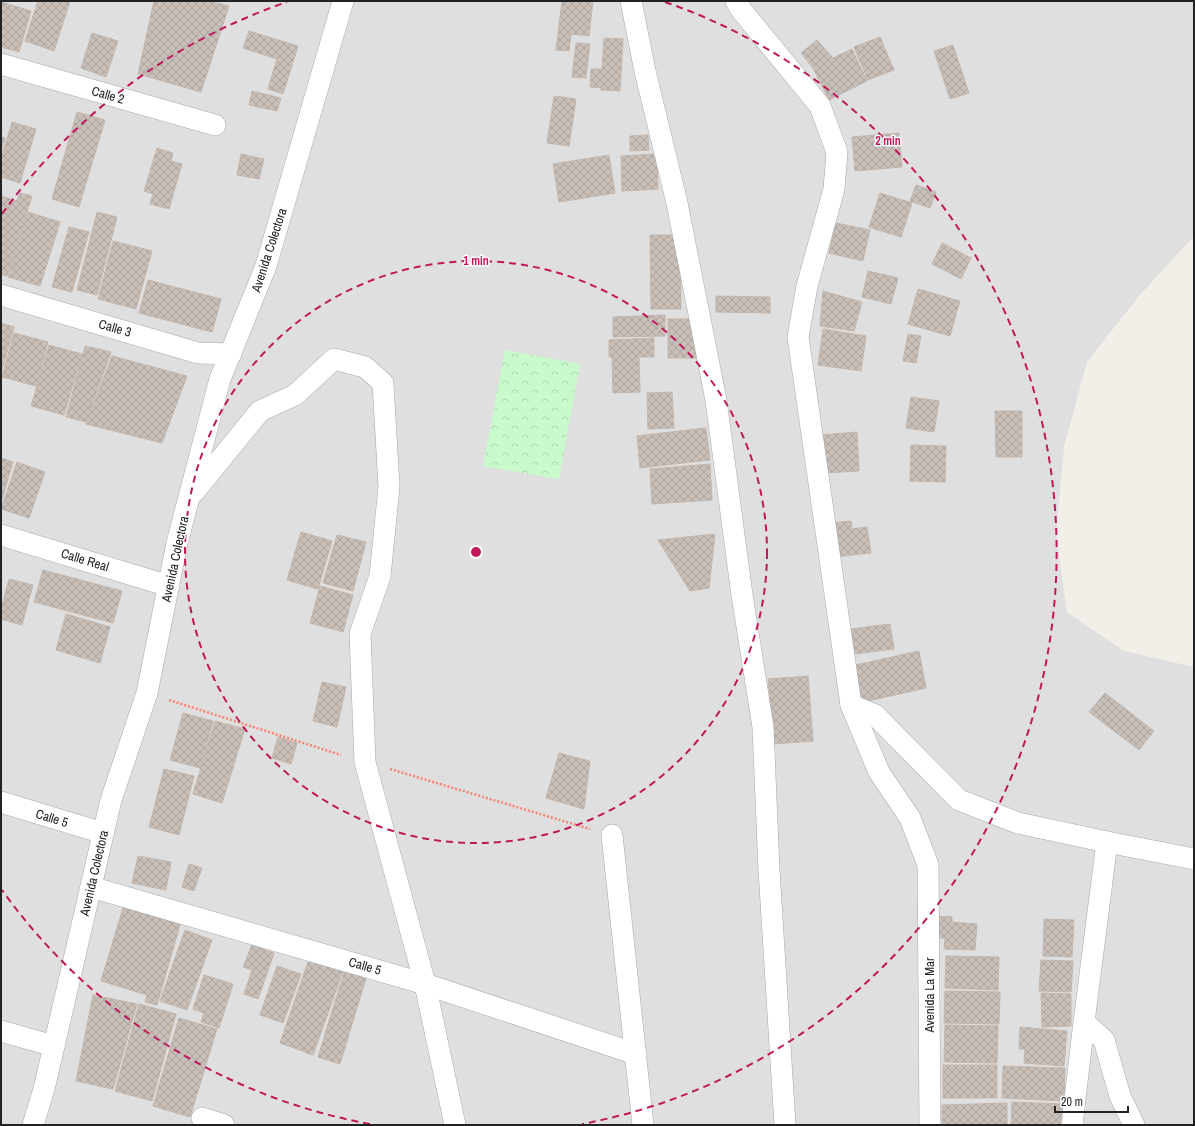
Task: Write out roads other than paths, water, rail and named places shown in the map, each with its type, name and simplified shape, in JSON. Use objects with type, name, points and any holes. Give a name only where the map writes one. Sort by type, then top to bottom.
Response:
[{"type":"street","name":"Avenida Colectora","points":[[33,1125],[44,1089],[111,800],[147,693],[177,543],[220,379],[266,266],[343,1]]},
{"type":"street","points":[[631,1],[645,71],[677,203],[716,400],[742,595],[763,727],[769,870],[785,1125]]},
{"type":"street","points":[[736,1],[742,11],[820,106],[837,152],[834,189],[807,286],[798,337],[851,705],[875,715],[959,800],[1018,823],[1194,859]]},
{"type":"street","name":"Calle 2","points":[[1,64],[215,125]]},
{"type":"street","name":"Calle 3","points":[[1,295],[198,353],[231,354]]},
{"type":"street","points":[[185,515],[192,495],[260,410],[295,395],[334,359],[365,367],[383,383],[389,487],[380,576],[360,634],[365,762],[425,984],[455,1125]]},
{"type":"street","name":"Calle Real","points":[[1,535],[169,586]]},
{"type":"street","name":"Avenida La Mar","points":[[851,705],[879,772],[910,818],[928,865],[930,1125]]},
{"type":"street","name":"Calle 5","points":[[1,802],[103,834]]},
{"type":"street","points":[[612,835],[643,1125]]},
{"type":"street","points":[[1072,1125],[1107,842]]},
{"type":"street","name":"Calle 5","points":[[91,887],[425,984],[636,1054]]},
{"type":"street","points":[[1084,1022],[1104,1040],[1120,1096],[1134,1125]]},
{"type":"street","points":[[1,1031],[54,1046]]},
{"type":"street","points":[[202,1118],[224,1125]]}]
